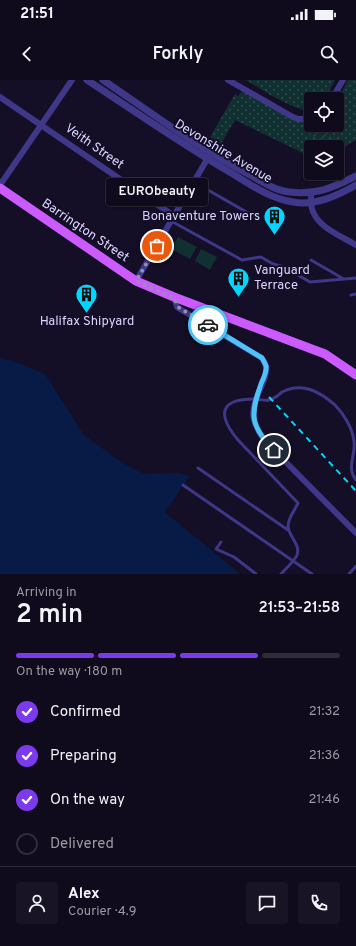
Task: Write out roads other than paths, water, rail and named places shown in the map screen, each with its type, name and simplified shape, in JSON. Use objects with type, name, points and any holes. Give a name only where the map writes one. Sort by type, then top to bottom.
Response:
[{"type":"main road","name":"Barrington Street","points":[[0,187],[136,281],[174,298],[325,354],[356,375]]},
{"type":"street","points":[[0,187],[72,80]]},
{"type":"street","name":"Devonshire Avenue","points":[[87,80],[278,199],[294,202],[311,202],[342,193],[356,185]]},
{"type":"street","name":"Devonshire Avenue","points":[[103,80],[209,156],[274,188],[288,192],[311,193],[341,184],[356,176]]},
{"type":"street","points":[[228,80],[292,117],[304,119]]},
{"type":"street","points":[[336,92],[343,80]]},
{"type":"street","name":"Veith Street","points":[[0,97],[42,125],[172,219]]},
{"type":"street","points":[[136,281],[209,156]]},
{"type":"street","points":[[311,193],[312,210],[316,217],[325,226],[356,245]]},
{"type":"street","points":[[174,298],[180,309],[262,358],[266,366],[265,375],[255,399],[253,412],[254,421],[264,440],[356,533]]},
{"type":"lane","points":[[194,182],[257,218]]},
{"type":"lane","points":[[172,219],[242,260],[261,257],[273,264],[284,267],[310,282],[356,278]]},
{"type":"lane","points":[[311,260],[344,278]]},
{"type":"lane","points":[[350,295],[356,294]]},
{"type":"lane","points":[[281,574],[298,552],[288,530],[288,524],[298,503],[229,429],[224,412],[227,406],[230,403],[240,400],[268,400],[291,389],[304,387],[326,398],[346,418],[353,435],[354,450],[351,461],[351,469],[353,477],[356,480]]},
{"type":"lane","points":[[198,468],[288,530]]},
{"type":"lane","points":[[183,485],[312,574]]},
{"type":"lane","points":[[221,542],[216,549],[234,557],[256,574]]},
{"type":"lane","points":[[350,574],[356,566]]},
{"type":"water","points":[[0,358],[16,362],[45,374],[84,435],[121,462],[144,474],[178,473],[190,476],[165,512],[240,574],[0,574]]},
{"type":"railway","points":[[269,397],[356,491]]},
{"type":"place","name":"Bonaventure Towers","points":[[275,236]]},
{"type":"place","name":"EURObeauty","points":[[157,246]]},
{"type":"place","name":"Vanguard Terrace","points":[[238,298]]},
{"type":"place","name":"Halifax Shipyard","points":[[87,314]]}]
